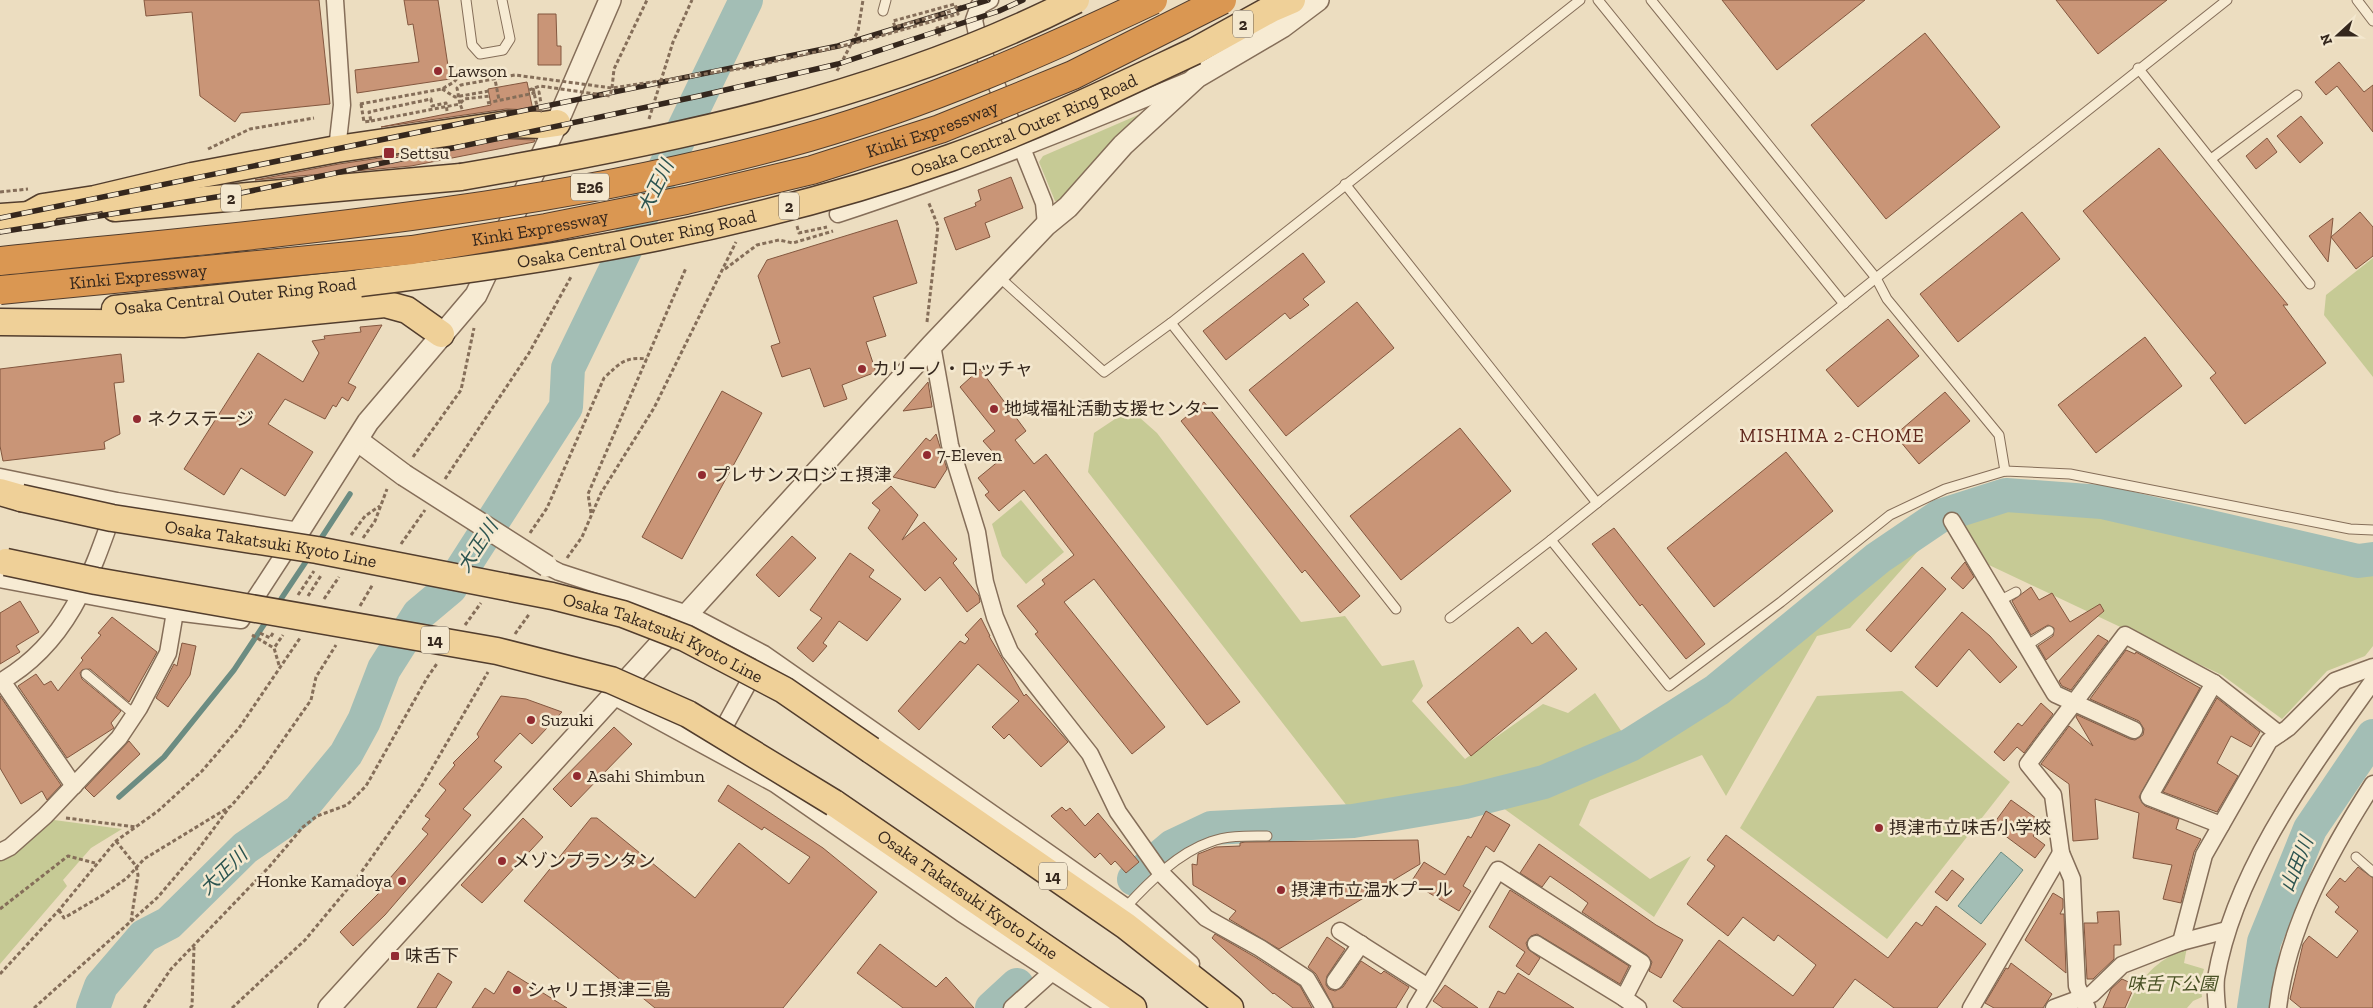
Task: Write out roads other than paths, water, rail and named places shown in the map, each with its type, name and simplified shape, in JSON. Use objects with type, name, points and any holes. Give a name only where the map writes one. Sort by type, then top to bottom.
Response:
[{"type":"highway","name":"Kinki Expressway","points":[[0,261],[263,235],[406,217],[546,196],[679,169],[809,137],[928,99],[1059,45],[1153,0]]},
{"type":"highway","name":"Kinki Expressway","points":[[0,290],[412,250],[546,228],[686,200],[812,170],[940,129],[1073,75],[1222,0]]},
{"type":"main road","name":"2","points":[[0,217],[461,177],[574,158],[688,134],[784,108],[906,71],[1031,23],[1076,0]]},
{"type":"main road","name":"Osaka Central Outer Ring Road","points":[[0,322],[417,276],[624,243],[822,199],[951,158],[1083,104],[1194,51],[1271,9],[1292,0]]},
{"type":"main road","points":[[27,216],[43,207],[95,199],[192,176],[337,149],[508,124],[543,125],[557,123]]},
{"type":"main road","points":[[0,322],[183,324],[386,304],[407,310],[441,334]]},
{"type":"main road","name":"Osaka Takatsuki Kyoto Line","points":[[11,495],[112,518],[318,550],[552,596],[623,614],[685,638],[784,690],[1126,926],[1230,1008]]},
{"type":"main road","name":"Osaka Takatsuki Kyoto Line","points":[[2,567],[96,581],[497,651],[611,680],[688,714],[834,803],[1133,1008]]},
{"type":"street","points":[[335,0],[342,105],[337,149]]},
{"type":"street","points":[[2,567],[81,594],[175,612],[241,620],[368,422],[441,334],[467,308],[482,284],[557,123],[610,0]]},
{"type":"street","points":[[990,0],[979,6],[974,20],[978,39],[1024,149],[1044,203],[1046,225]]},
{"type":"street","points":[[838,222],[923,186],[1024,149],[1197,77],[1282,27],[1318,0]]},
{"type":"street","points":[[329,1008],[688,614],[929,336],[998,276],[1046,225],[1068,207],[1123,145],[1197,77]]},
{"type":"street","points":[[929,336],[950,445],[977,532],[985,582],[994,618],[1010,652],[1090,754],[1118,812],[1155,866],[1206,918],[1260,948],[1307,980],[1324,1008]]},
{"type":"street","points":[[357,440],[407,469],[553,569],[688,614],[764,654],[1126,907],[1174,947],[1235,1008]]},
{"type":"street","points":[[0,477],[117,500],[298,531]]},
{"type":"street","points":[[74,786],[1,682],[34,659],[76,606],[92,573],[117,500]]},
{"type":"street","points":[[1952,521],[2055,694],[2073,704],[2134,730]]},
{"type":"street","points":[[0,852],[10,847],[45,816],[119,738],[135,715],[168,653],[175,612]]},
{"type":"street","points":[[2084,1004],[2077,986],[2072,878],[2061,853],[2053,795],[2028,764],[2125,635],[2214,684],[2279,734]]},
{"type":"street","points":[[712,750],[764,654]]},
{"type":"street","points":[[2181,942],[2204,855],[2268,741],[2288,728],[2335,681],[2373,667]]},
{"type":"street","points":[[2217,1008],[2216,980],[2227,930],[2252,870],[2303,779],[2373,681]]},
{"type":"street","points":[[2214,684],[2150,797],[2220,825]]},
{"type":"street","points":[[613,696],[775,784],[1051,973],[1107,1008]]},
{"type":"street","points":[[2278,1008],[2280,990],[2302,914],[2349,821],[2373,784]]},
{"type":"street","points":[[1971,1008],[2061,853]]},
{"type":"street","points":[[1416,1008],[1498,870],[1642,963],[1629,1004],[1536,944]]},
{"type":"street","points":[[1340,930],[1428,987]]},
{"type":"street","points":[[2054,1008],[2084,1004],[2122,965],[2181,942],[2227,930]]},
{"type":"street","points":[[1335,981],[1361,944]]},
{"type":"street","points":[[1012,1008],[1051,973]]},
{"type":"lane","points":[[466,0],[472,45],[480,54],[503,50],[510,39],[502,0]]},
{"type":"lane","points":[[883,11],[886,0]]},
{"type":"lane","points":[[998,276],[1104,372],[1171,323],[1580,0]]},
{"type":"lane","points":[[1598,0],[1844,304]]},
{"type":"lane","points":[[1652,0],[1876,278],[1887,299],[1998,435],[2005,470]]},
{"type":"lane","points":[[1450,618],[1551,540],[2138,68],[2227,0]]},
{"type":"lane","points":[[2357,0],[2373,21]]},
{"type":"lane","points":[[2138,68],[2310,284]]},
{"type":"lane","points":[[2211,159],[2297,94]]},
{"type":"lane","points":[[1345,184],[1597,503]]},
{"type":"lane","points":[[1171,323],[1396,608]]},
{"type":"lane","points":[[1551,540],[1669,686],[1781,602],[1890,515],[1946,490],[2005,470],[2070,474],[2350,529],[2373,530]]},
{"type":"lane","points":[[1999,601],[2016,592]]},
{"type":"lane","points":[[2026,646],[2049,631]]},
{"type":"lane","points":[[86,674],[135,715]]},
{"type":"lane","points":[[1126,907],[1148,883],[1155,866],[1212,841],[1238,836],[1268,836]]},
{"type":"lane","points":[[2356,857],[2373,872]]},
{"type":"water","points":[[2001,852],[2023,870],[1981,924],[1958,906]]},
{"type":"waterway","name":"大正川","points":[[93,1008],[101,986],[144,936],[169,923],[245,848],[299,811],[346,754],[364,721],[384,669],[419,614],[450,588],[566,407],[568,368],[746,0]]},
{"type":"waterway","points":[[318,543],[350,494]]},
{"type":"waterway","points":[[1134,879],[1173,846],[1211,828],[1353,821],[1465,802],[1544,782],[1630,745],[1717,690],[1878,558],[1940,516],[2006,495],[2102,502],[2358,561],[2373,559]]},
{"type":"waterway","points":[[277,605],[309,557]]},
{"type":"waterway","points":[[119,797],[164,757],[234,670],[269,617]]},
{"type":"waterway","name":"山田川","points":[[2254,1008],[2264,942],[2310,829],[2373,736]]},
{"type":"waterway","points":[[992,1008],[1017,985]]},
{"type":"railway","points":[[0,218],[838,46],[988,0]]},
{"type":"railway","points":[[0,232],[241,193],[699,96],[838,64],[999,11],[1023,0]]},
{"type":"place","name":"Lawson","points":[[438,71]]},
{"type":"place","name":"Settsu","points":[[389,153]]},
{"type":"place","name":"カリーノ・ロッチャ","points":[[862,369]]},
{"type":"place","name":"地域福祉活動支援センター","points":[[994,409]]},
{"type":"place","name":"ネクステージ","points":[[137,419]]},
{"type":"place","name":"7-Eleven","points":[[927,455]]},
{"type":"place","name":"プレサンスロジェ摂津","points":[[702,475]]},
{"type":"place","name":"Suzuki","points":[[531,720]]},
{"type":"place","name":"Asahi Shimbun","points":[[577,776]]},
{"type":"place","name":"摂津市立味舌小学校","points":[[1879,828]]},
{"type":"place","name":"メゾンプランタン","points":[[502,861]]},
{"type":"place","name":"Honke Kamadoya","points":[[402,881]]},
{"type":"place","name":"摂津市立温水プール","points":[[1281,890]]},
{"type":"place","name":"味舌下","points":[[395,956]]},
{"type":"place","name":"シャリエ摂津三島","points":[[517,990]]},
{"type":"district","name":"MISHIMA 2-CHOME","points":[[1832,435]]},
{"type":"park label","name":"味舌下公園","points":[[2172,984]]}]
